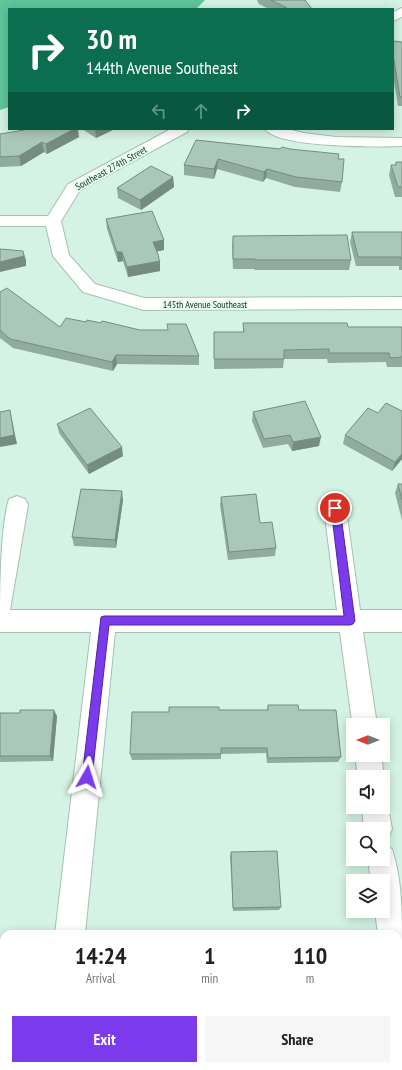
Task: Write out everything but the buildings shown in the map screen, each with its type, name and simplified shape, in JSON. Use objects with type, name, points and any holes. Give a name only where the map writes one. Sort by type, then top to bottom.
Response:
[{"type":"street","name":"Southeast 274th Street","points":[[52,221],[74,187],[180,130]]},
{"type":"street","points":[[275,130],[291,136],[328,141],[402,142]]},
{"type":"street","points":[[0,221],[52,221]]},
{"type":"street","name":"145th Avenue Southeast","points":[[52,221],[61,256],[89,288],[144,304],[402,304]]},
{"type":"street","points":[[0,607],[17,505]]},
{"type":"street","points":[[335,508],[363,718]]},
{"type":"street","points":[[0,620],[402,621]]},
{"type":"street","points":[[70,930],[104,620]]},
{"type":"street","points":[[383,866],[392,930]]},
{"type":"green space","points":[[0,0],[205,0],[197,8],[8,8],[8,107],[0,110]]},
{"type":"route","points":[[87,777],[104,620],[350,621],[335,508]]}]
